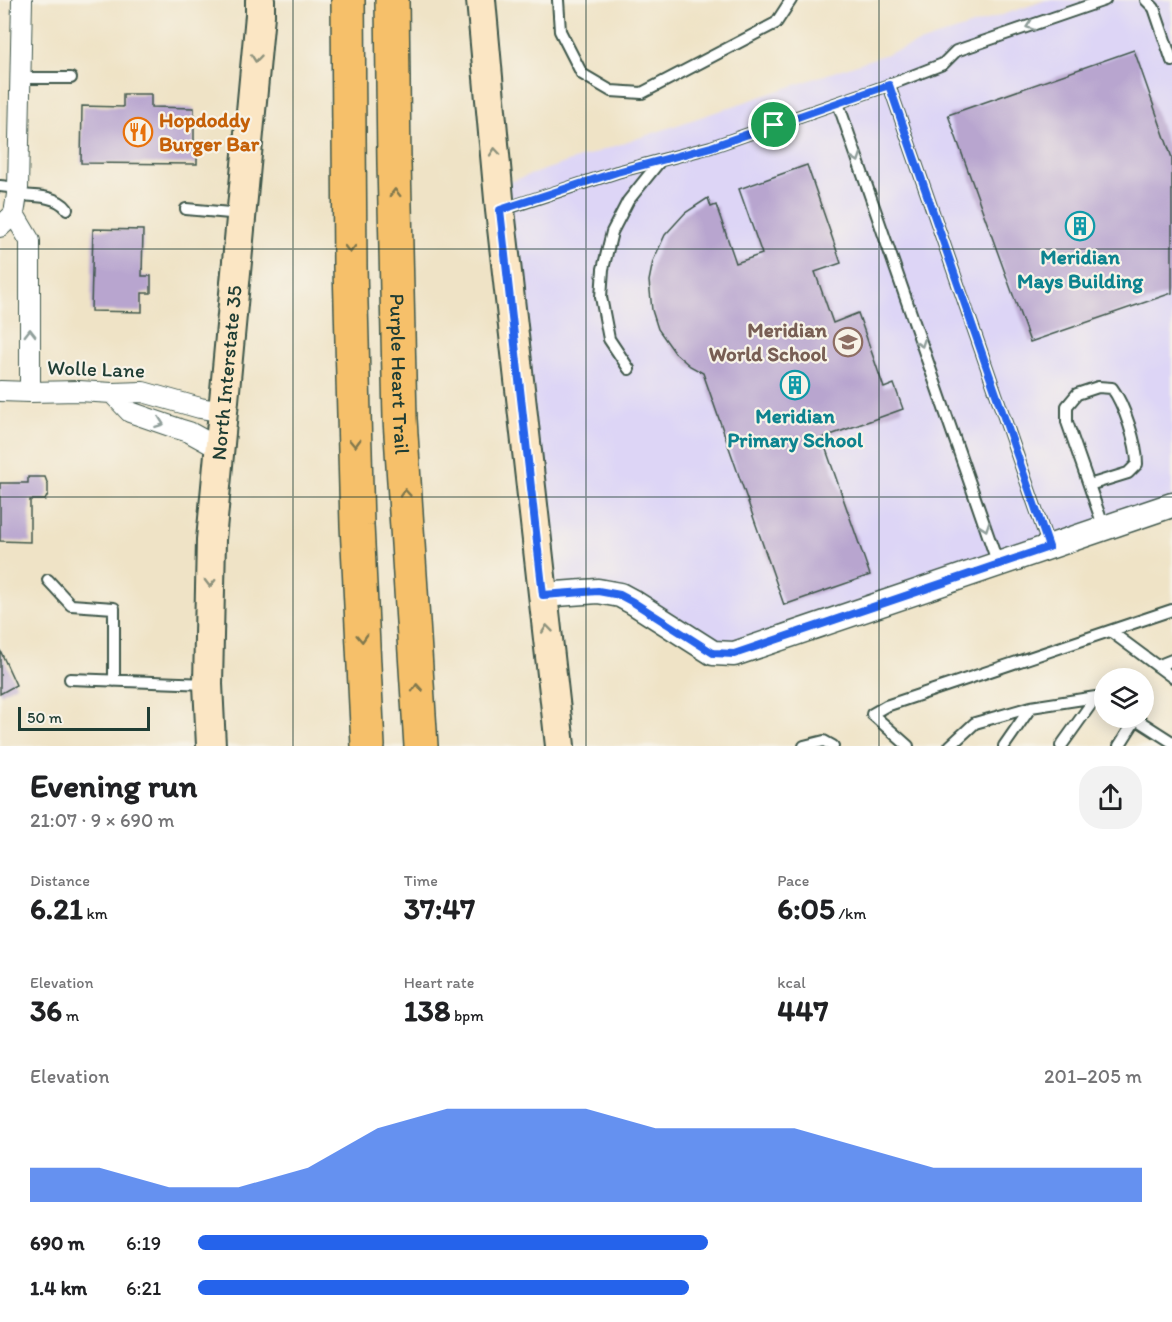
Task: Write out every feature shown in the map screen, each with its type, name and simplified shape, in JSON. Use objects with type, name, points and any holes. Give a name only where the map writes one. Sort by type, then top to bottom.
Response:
[{"type":"highway","points":[[337,0],[350,190]]},
{"type":"highway","points":[[348,0],[350,267],[357,525],[368,746]]},
{"type":"highway","name":"Purple Heart Trail","points":[[392,0],[400,419],[421,746]]},
{"type":"main road","name":"North Interstate 35","points":[[211,746],[208,684],[211,540],[260,0]]},
{"type":"main road","points":[[481,0],[500,210],[560,746]]},
{"type":"main road","points":[[550,746],[554,687]]},
{"type":"street","points":[[22,0],[21,78],[10,202],[30,241],[30,392]]},
{"type":"street","name":"Wolle Lane","points":[[0,391],[143,392],[200,408],[224,412]]},
{"type":"street","points":[[112,393],[130,412],[189,432],[220,449]]},
{"type":"street","points":[[543,595],[598,591],[620,595],[713,653],[734,654],[1172,505]]},
{"type":"street","points":[[540,566],[555,585],[573,594]]},
{"type":"lane","points":[[558,0],[560,31],[582,74],[611,91],[642,93],[776,23],[791,0]]},
{"type":"lane","points":[[500,210],[617,172],[711,147],[838,103],[943,64],[956,51],[1105,0]]},
{"type":"lane","points":[[1146,0],[1154,8],[1172,61]]},
{"type":"lane","points":[[21,78],[71,78]]},
{"type":"lane","points":[[889,85],[1049,547]]},
{"type":"lane","points":[[838,103],[998,564]]},
{"type":"lane","points":[[629,369],[609,339],[601,297],[603,269],[612,232],[628,201],[660,160]]},
{"type":"lane","points":[[10,202],[50,198],[67,209]]},
{"type":"lane","points":[[186,209],[241,214]]},
{"type":"lane","points":[[1089,485],[1128,473],[1137,464],[1137,453],[1119,398],[1112,388],[1098,387],[1077,394],[1067,406],[1067,422],[1104,529]]},
{"type":"lane","points":[[48,580],[71,605],[114,608],[114,681]]},
{"type":"lane","points":[[908,746],[872,714],[886,706],[1172,610]]},
{"type":"lane","points":[[1110,631],[1172,677]]},
{"type":"lane","points":[[1157,666],[1172,660]]},
{"type":"lane","points":[[70,679],[208,684]]},
{"type":"lane","points":[[950,746],[975,723],[1031,707],[1094,700]]},
{"type":"lane","points":[[1061,746],[1094,706]]},
{"type":"lane","points":[[1004,746],[1031,707]]},
{"type":"lane","points":[[1119,746],[1129,728]]},
{"type":"lane","points":[[1150,728],[1172,742]]},
{"type":"lane","points":[[804,746],[824,741],[833,746]]},
{"type":"shaded area","name":"Meridian World School","points":[[1046,0],[1172,0],[1172,502],[733,650],[631,597],[552,590],[506,183]]},
{"type":"building","name":"Meridian Mays Building","points":[[1134,50],[1172,158],[1172,293],[1030,342],[948,115]]},
{"type":"building","name":"Hopdoddy Burger Bar","points":[[123,94],[151,94],[151,107],[194,108],[194,147],[197,147],[197,164],[81,163],[82,106],[123,107]]},
{"type":"building","name":"Meridian Primary School","points":[[807,165],[841,263],[815,272],[833,323],[858,313],[884,388],[894,384],[903,409],[822,438],[870,575],[784,605],[703,373],[690,366],[675,353],[658,329],[652,310],[649,281],[653,261],[665,235],[685,213],[708,198],[711,207],[716,205],[736,263],[762,254],[739,189]]},
{"type":"building","points":[[93,229],[143,230],[142,276],[151,276],[151,293],[142,293],[142,312],[91,311]]},
{"type":"building","points":[[28,477],[45,477],[48,485],[45,500],[30,500],[30,542],[0,541],[0,483],[28,483]]},
{"type":"building","points":[[0,650],[16,685],[0,694]]},
{"type":"place","name":"Hopdoddy Burger Bar","points":[[138,132]]},
{"type":"place","name":"Meridian Mays Building","points":[[1080,226]]},
{"type":"place","name":"Meridian World School","points":[[848,342]]},
{"type":"place","name":"Meridian Primary School","points":[[795,385]]},
{"type":"route","points":[[889,85],[1049,547],[734,654],[713,653],[620,595],[598,591],[543,595],[500,210],[617,172],[711,147],[774,125],[889,85]]}]
